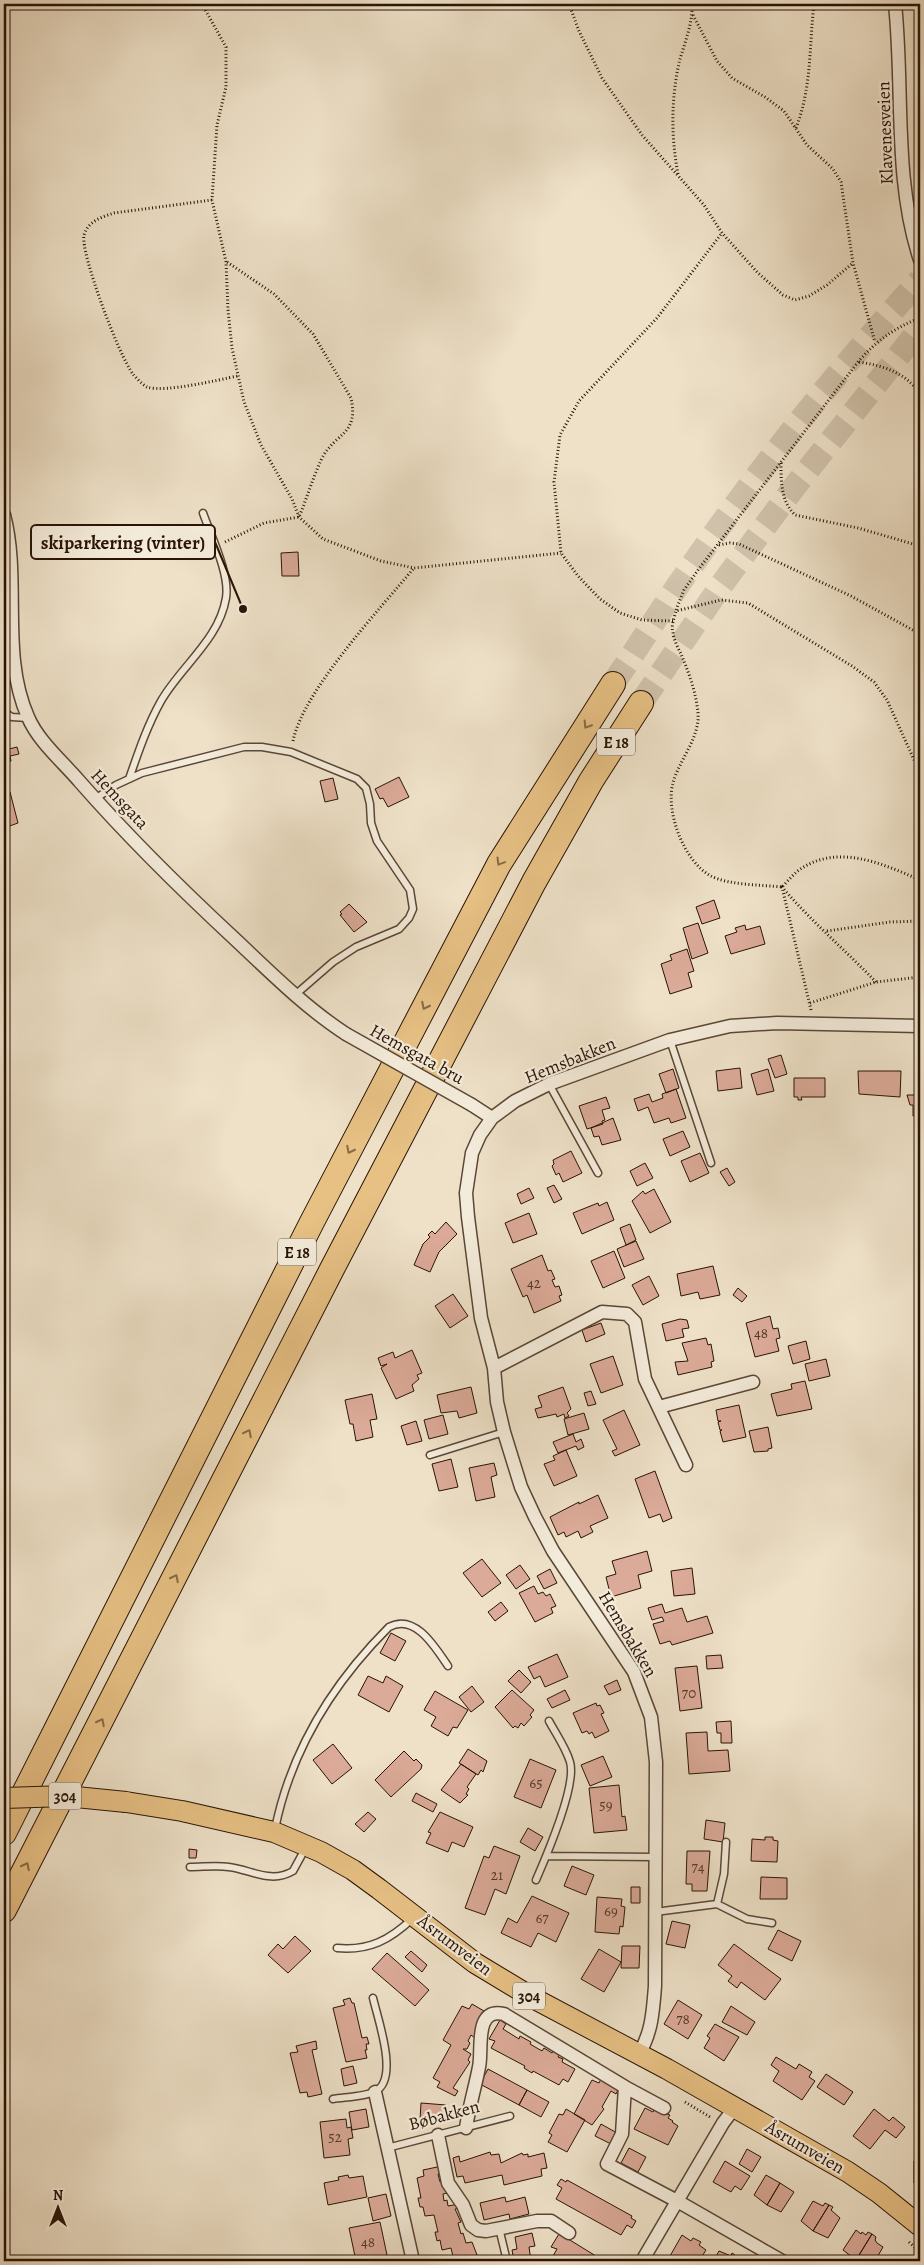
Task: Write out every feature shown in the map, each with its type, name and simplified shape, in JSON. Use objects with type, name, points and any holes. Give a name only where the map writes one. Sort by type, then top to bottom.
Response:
[{"type":"highway","name":"E 18","points":[[4,1833],[312,1222],[498,864],[613,684]]},
{"type":"highway","name":"E 18","points":[[4,1910],[332,1269],[534,882],[591,781],[641,703]]},
{"type":"main road","name":"Åsrumveien","points":[[4,1798],[66,1796],[126,1802],[182,1811],[274,1832],[306,1845],[353,1870],[415,1915],[475,1963],[533,1998],[735,2107],[848,2172],[879,2193],[920,2226]]},
{"type":"street","name":"Klavenesveien","points":[[895,4],[899,39],[904,189],[910,226],[920,260]]},
{"type":"street","name":"Hemsgata","points":[[4,515],[8,531],[14,649],[18,684],[28,718],[42,739],[95,799],[177,885],[294,996],[321,1018],[346,1034]]},
{"type":"street","name":"Hemsbakken","points":[[638,2054],[646,2042],[653,2020],[655,1742],[643,1694],[634,1672],[553,1550],[521,1487],[504,1432],[497,1402],[494,1368],[481,1318],[466,1193],[472,1153],[480,1134],[492,1118],[515,1101],[549,1084],[670,1040],[730,1026],[812,1023],[920,1026]]},
{"type":"street","name":"Hemsgata bru","points":[[346,1034],[472,1104],[492,1118]]},
{"type":"street","points":[[494,1368],[602,1312],[627,1314],[635,1322],[644,1379],[686,1465]]},
{"type":"street","points":[[659,1407],[752,1382]]},
{"type":"street","points":[[466,2128],[480,2066],[479,2037],[486,2019],[490,2014],[497,2012],[504,2014],[625,2087],[664,2108]]},
{"type":"street","points":[[625,2087],[622,2134],[607,2164],[679,2202],[782,2261]]},
{"type":"street","name":"Bøbakken","points":[[375,2092],[413,2261]]},
{"type":"street","points":[[642,2261],[679,2202],[723,2123],[735,2107]]},
{"type":"street","points":[[438,2135],[448,2182],[463,2205],[471,2224],[478,2230],[486,2231],[537,2221],[551,2222],[569,2233]]},
{"type":"lane","points":[[129,779],[141,743],[161,701],[182,669],[206,642],[218,621],[226,597],[224,577],[203,513]]},
{"type":"lane","points":[[4,712],[12,717],[28,718]]},
{"type":"lane","points":[[95,799],[129,779],[169,766],[244,747],[262,747],[291,752],[337,769],[357,779],[366,788],[370,804],[371,823],[377,841],[410,890],[413,899],[413,909],[409,918],[398,929],[356,947],[333,962],[294,996]]},
{"type":"lane","points":[[670,1040],[711,1163]]},
{"type":"lane","points":[[549,1084],[598,1174]]},
{"type":"lane","points":[[430,1455],[504,1432]]},
{"type":"lane","points":[[274,1832],[279,1808],[306,1737],[325,1704],[350,1671],[389,1627],[397,1623],[407,1623],[418,1629],[448,1666]]},
{"type":"lane","points":[[536,1880],[547,1856],[570,1782],[571,1769],[564,1748],[549,1721]]},
{"type":"lane","points":[[717,1904],[724,1874],[726,1842]]},
{"type":"lane","points":[[190,1867],[227,1866],[260,1876],[275,1877],[293,1871],[306,1845]]},
{"type":"lane","points":[[547,1856],[654,1857]]},
{"type":"lane","points":[[655,1912],[717,1904],[747,1919],[772,1923]]},
{"type":"lane","points":[[337,1948],[355,1949],[371,1946],[388,1938],[415,1915]]},
{"type":"lane","points":[[333,2099],[375,2092],[384,2084],[388,2070],[373,1998]]},
{"type":"lane","name":"Bøbakken","points":[[387,2148],[510,2116]]},
{"type":"lane","points":[[499,2228],[507,2261]]},
{"type":"path","points":[[202,4],[226,47],[226,86],[216,125],[212,200],[226,262],[228,310],[238,376],[244,402],[261,445],[292,499],[299,517],[323,540],[381,561],[414,568],[561,553]]},
{"type":"path","points":[[569,4],[579,31],[602,78],[642,135],[678,174],[704,205],[722,233],[758,273],[783,295],[795,300],[809,296],[827,285],[853,262]]},
{"type":"path","points":[[678,174],[673,151],[673,101],[679,65],[693,15],[692,4]]},
{"type":"path","points":[[796,128],[805,105],[810,71],[814,4]]},
{"type":"path","points":[[693,15],[717,61],[732,78],[765,97],[784,111],[807,146],[834,169],[842,182],[853,262],[875,342]]},
{"type":"path","points":[[212,200],[114,213],[99,218],[88,226],[84,236],[86,253],[115,342],[133,375],[146,386],[162,389],[238,376]]},
{"type":"path","points":[[673,621],[642,620],[620,613],[600,599],[578,576],[561,553],[554,482],[560,435],[579,401],[657,318],[722,233]]},
{"type":"path","points":[[226,262],[274,294],[313,334],[351,398],[353,420],[346,432],[323,456],[299,517]]},
{"type":"path","points":[[876,982],[808,916],[782,887],[712,877],[700,869],[682,842],[672,816],[670,800],[673,782],[696,731],[698,715],[691,680],[672,633],[673,621],[684,590],[858,362],[875,342],[891,331],[920,318]]},
{"type":"path","points":[[858,362],[892,369],[920,394]]},
{"type":"path","points":[[781,463],[784,497],[790,510],[796,515],[858,528],[920,546]]},
{"type":"path","points":[[216,548],[264,522],[299,517]]},
{"type":"path","points":[[718,545],[730,542],[739,544],[851,596],[920,634]]},
{"type":"path","points":[[291,752],[296,726],[317,691],[414,568]]},
{"type":"path","points":[[676,611],[694,604],[721,600],[748,603],[852,666],[874,682],[887,700],[920,773]]},
{"type":"path","points":[[782,887],[800,869],[818,859],[838,856],[862,858],[920,880]]},
{"type":"path","points":[[782,887],[810,1003],[812,1023]]},
{"type":"path","points":[[826,932],[890,922],[920,921]]},
{"type":"path","points":[[810,1003],[876,982],[920,977]]},
{"type":"building","points":[[298,552],[299,576],[282,576],[281,553]]},
{"type":"building","points":[[4,724],[9,749],[17,747],[19,754],[10,756],[11,761],[4,763]]},
{"type":"building","points":[[399,777],[409,797],[388,807],[383,798],[380,799],[375,789]]},
{"type":"building","points":[[333,778],[338,799],[325,802],[320,781]]},
{"type":"building","points":[[10,792],[18,823],[4,828],[4,794]]},
{"type":"building","points":[[714,900],[720,918],[702,924],[696,907]]},
{"type":"building","points":[[349,904],[367,922],[354,932],[340,915],[342,914],[340,912]]},
{"type":"building","points":[[698,923],[708,953],[692,959],[683,928]]},
{"type":"building","points":[[745,925],[746,930],[760,926],[765,944],[731,954],[725,936],[737,932],[735,928]]},
{"type":"building","points":[[687,949],[694,971],[688,973],[692,987],[670,994],[661,964],[672,960],[670,955]]},
{"type":"building","points":[[781,1055],[787,1074],[775,1078],[768,1059]]},
{"type":"building","points":[[740,1068],[742,1088],[718,1091],[716,1071]]},
{"type":"building","points":[[673,1069],[679,1088],[666,1093],[659,1074]]},
{"type":"building","points":[[768,1069],[774,1091],[757,1095],[751,1074]]},
{"type":"building","points":[[858,1071],[901,1071],[900,1097],[859,1094]]},
{"type":"building","points":[[794,1078],[825,1078],[825,1097],[801,1097],[802,1100],[798,1100],[798,1097],[794,1097]]},
{"type":"building","points":[[676,1089],[686,1118],[671,1123],[669,1118],[654,1123],[648,1107],[638,1111],[634,1099],[649,1094],[652,1102],[663,1098],[662,1094]]},
{"type":"building","points":[[907,1095],[919,1095],[920,1115],[913,1116],[913,1105],[910,1105]]},
{"type":"building","points":[[606,1097],[610,1108],[602,1110],[605,1120],[602,1121],[603,1124],[587,1129],[579,1106]]},
{"type":"building","points":[[613,1118],[621,1140],[602,1145],[599,1136],[594,1137],[591,1128]]},
{"type":"building","points":[[683,1131],[690,1147],[670,1156],[663,1139]]},
{"type":"building","points":[[571,1151],[582,1173],[563,1182],[559,1173],[556,1175],[552,1166],[554,1164],[553,1160]]},
{"type":"building","points":[[700,1153],[709,1173],[690,1182],[681,1161]]},
{"type":"building","points":[[645,1163],[653,1178],[637,1186],[630,1171]]},
{"type":"building","points":[[727,1168],[735,1182],[729,1186],[720,1172]]},
{"type":"building","points":[[554,1185],[562,1199],[554,1203],[547,1188]]},
{"type":"building","points":[[529,1188],[534,1198],[521,1204],[517,1194]]},
{"type":"building","points":[[654,1189],[671,1222],[650,1233],[632,1201],[643,1191],[645,1194]]},
{"type":"building","points":[[607,1202],[614,1220],[582,1234],[573,1213],[598,1203],[599,1206]]},
{"type":"building","points":[[529,1213],[537,1234],[513,1243],[505,1223]]},
{"type":"building","points":[[446,1222],[457,1234],[439,1252],[430,1272],[414,1265],[423,1244],[430,1237],[428,1235],[432,1231],[435,1234]]},
{"type":"building","points":[[630,1224],[636,1240],[626,1245],[620,1228]]},
{"type":"building","points":[[636,1241],[644,1259],[624,1267],[617,1249]]},
{"type":"building","points":[[614,1251],[625,1278],[603,1288],[591,1261]]},
{"type":"building","points":[[542,1255],[548,1271],[551,1270],[555,1279],[552,1280],[555,1287],[559,1286],[562,1295],[559,1296],[561,1301],[534,1313],[527,1295],[523,1297],[511,1269]]},
{"type":"building","points":[[713,1266],[720,1295],[700,1299],[698,1292],[681,1296],[677,1274]]},
{"type":"building","points":[[649,1276],[659,1296],[643,1305],[632,1285]]},
{"type":"building","points":[[738,1288],[747,1296],[742,1302],[733,1295]]},
{"type":"building","points":[[453,1294],[468,1316],[450,1328],[435,1306]]},
{"type":"building","points":[[770,1316],[773,1329],[778,1328],[780,1338],[776,1339],[779,1351],[755,1357],[746,1323]]},
{"type":"building","points":[[680,1319],[687,1320],[689,1328],[682,1329],[684,1337],[666,1341],[662,1324]]},
{"type":"building","points":[[601,1323],[605,1334],[586,1342],[582,1330]]},
{"type":"building","points":[[706,1338],[708,1345],[711,1344],[714,1361],[711,1362],[712,1367],[678,1375],[675,1362],[688,1361],[682,1343]]},
{"type":"building","points":[[806,1341],[810,1359],[793,1364],[788,1346]]},
{"type":"building","points":[[412,1350],[422,1373],[417,1375],[419,1379],[412,1385],[414,1391],[396,1399],[381,1368],[387,1364],[381,1366],[378,1358],[393,1352],[395,1358]]},
{"type":"building","points":[[613,1356],[623,1385],[601,1393],[590,1364]]},
{"type":"building","points":[[826,1359],[830,1376],[809,1381],[805,1364]]},
{"type":"building","points":[[805,1381],[812,1409],[777,1416],[771,1394],[792,1389],[791,1384]]},
{"type":"building","points":[[471,1387],[477,1413],[459,1418],[457,1411],[441,1413],[437,1395]]},
{"type":"building","points":[[563,1387],[571,1409],[567,1413],[569,1416],[565,1418],[564,1414],[557,1417],[556,1414],[538,1418],[535,1409],[542,1407],[538,1396]]},
{"type":"building","points":[[591,1391],[596,1404],[588,1406],[584,1393]]},
{"type":"building","points":[[372,1394],[377,1419],[370,1420],[373,1437],[356,1441],[353,1424],[350,1424],[345,1400]]},
{"type":"building","points":[[739,1405],[746,1437],[723,1442],[720,1431],[722,1430],[720,1430],[718,1422],[721,1421],[718,1421],[716,1410]]},
{"type":"building","points":[[624,1410],[640,1445],[615,1456],[612,1451],[617,1449],[603,1420]]},
{"type":"building","points":[[584,1413],[589,1429],[568,1435],[564,1419]]},
{"type":"building","points":[[443,1415],[448,1434],[429,1439],[424,1420]]},
{"type":"building","points":[[416,1421],[422,1441],[407,1445],[401,1426]]},
{"type":"building","points":[[768,1427],[772,1448],[768,1449],[768,1451],[754,1452],[749,1431]]},
{"type":"building","points":[[573,1434],[576,1442],[581,1439],[584,1447],[578,1450],[576,1446],[558,1453],[553,1442]]},
{"type":"building","points":[[566,1450],[577,1476],[554,1486],[544,1464],[555,1460],[553,1456]]},
{"type":"building","points":[[451,1459],[458,1487],[439,1491],[432,1464]]},
{"type":"building","points":[[494,1463],[497,1475],[491,1477],[495,1497],[476,1501],[469,1468]]},
{"type":"building","points":[[655,1471],[672,1518],[663,1522],[660,1514],[649,1518],[635,1479]]},
{"type":"building","points":[[598,1495],[608,1518],[590,1526],[593,1532],[581,1538],[578,1531],[566,1537],[564,1532],[558,1535],[550,1517],[579,1502],[579,1504]]},
{"type":"building","points":[[647,1551],[652,1571],[638,1575],[641,1588],[611,1597],[606,1577],[616,1574],[612,1561]]},
{"type":"building","points":[[482,1559],[501,1583],[482,1597],[463,1573]]},
{"type":"building","points":[[520,1565],[530,1579],[516,1589],[506,1575]]},
{"type":"building","points":[[692,1568],[695,1594],[674,1596],[671,1571]]},
{"type":"building","points":[[550,1569],[557,1583],[544,1589],[537,1576]]},
{"type":"building","points":[[534,1586],[538,1594],[543,1592],[546,1596],[550,1594],[556,1606],[551,1608],[553,1613],[535,1622],[519,1593]]},
{"type":"building","points":[[501,1602],[508,1611],[495,1621],[488,1612]]},
{"type":"building","points":[[662,1604],[665,1613],[682,1608],[687,1622],[707,1616],[713,1633],[672,1645],[670,1641],[660,1644],[653,1624],[664,1621],[662,1617],[652,1620],[648,1608]]},
{"type":"building","points":[[391,1633],[406,1641],[395,1661],[380,1653]]},
{"type":"building","points":[[557,1654],[568,1677],[545,1687],[540,1676],[534,1679],[528,1667]]},
{"type":"building","points":[[721,1655],[723,1668],[707,1669],[706,1656]]},
{"type":"building","points":[[697,1666],[702,1708],[680,1711],[675,1668]]},
{"type":"building","points":[[519,1670],[531,1682],[521,1693],[508,1681]]},
{"type":"building","points":[[368,1676],[383,1683],[386,1676],[403,1686],[389,1712],[358,1695]]},
{"type":"building","points":[[617,1680],[621,1690],[609,1695],[604,1686]]},
{"type":"building","points":[[472,1686],[484,1702],[471,1712],[459,1697]]},
{"type":"building","points":[[512,1690],[534,1710],[530,1715],[532,1717],[524,1726],[521,1723],[518,1728],[515,1726],[513,1728],[495,1707]]},
{"type":"building","points":[[565,1690],[570,1700],[552,1708],[547,1699]]},
{"type":"building","points":[[435,1691],[468,1710],[457,1728],[453,1727],[448,1736],[431,1726],[436,1717],[424,1710]]},
{"type":"building","points":[[596,1703],[597,1706],[600,1705],[604,1713],[601,1714],[609,1731],[595,1738],[592,1732],[589,1734],[587,1731],[582,1733],[573,1713]]},
{"type":"building","points":[[731,1721],[732,1743],[721,1743],[721,1733],[717,1733],[716,1722]]},
{"type":"building","points":[[707,1732],[708,1751],[728,1750],[730,1771],[689,1774],[686,1733]]},
{"type":"building","points":[[333,1744],[352,1768],[332,1784],[313,1760]]},
{"type":"building","points":[[468,1749],[487,1761],[483,1772],[481,1770],[478,1775],[459,1763]]},
{"type":"building","points":[[404,1751],[414,1761],[416,1759],[422,1765],[421,1769],[391,1797],[375,1780]]},
{"type":"building","points":[[603,1756],[612,1777],[590,1786],[581,1765]]},
{"type":"building","points":[[530,1759],[556,1770],[541,1808],[514,1797]]},
{"type":"building","points":[[461,1764],[476,1774],[467,1787],[469,1789],[466,1794],[468,1795],[460,1803],[441,1790]]},
{"type":"building","points":[[619,1785],[622,1817],[625,1816],[627,1830],[594,1833],[589,1788]]},
{"type":"building","points":[[416,1793],[437,1804],[433,1812],[412,1801]]},
{"type":"building","points":[[368,1812],[376,1819],[364,1832],[355,1824]]},
{"type":"building","points":[[440,1812],[473,1827],[464,1847],[452,1842],[448,1852],[426,1843],[431,1833],[428,1832]]},
{"type":"building","points":[[706,1820],[725,1823],[723,1842],[704,1839]]},
{"type":"building","points":[[528,1828],[543,1837],[535,1851],[520,1842]]},
{"type":"building","points":[[765,1837],[773,1837],[773,1840],[778,1841],[777,1862],[751,1861],[752,1839],[765,1840]]},
{"type":"building","points":[[494,1846],[520,1856],[506,1894],[495,1889],[485,1915],[465,1908],[484,1856],[489,1858]]},
{"type":"building","points":[[189,1849],[197,1850],[196,1858],[189,1858]]},
{"type":"building","points":[[687,1851],[710,1851],[707,1891],[692,1891],[692,1884],[686,1884]]},
{"type":"building","points":[[572,1866],[594,1875],[586,1895],[564,1886]]},
{"type":"building","points":[[761,1877],[787,1878],[787,1899],[760,1899]]},
{"type":"building","points":[[631,1887],[640,1887],[640,1903],[631,1903]]},
{"type":"building","points":[[532,1896],[569,1913],[556,1942],[538,1933],[531,1947],[501,1933],[508,1918],[517,1923]]},
{"type":"building","points":[[597,1897],[622,1899],[621,1906],[625,1907],[623,1927],[620,1926],[619,1934],[595,1932]]},
{"type":"building","points":[[672,1921],[690,1925],[685,1948],[666,1944]]},
{"type":"building","points":[[778,1930],[801,1941],[792,1961],[768,1949]]},
{"type":"building","points":[[295,1936],[311,1951],[288,1973],[268,1955],[278,1944],[283,1949]]},
{"type":"building","points":[[734,1944],[781,1979],[765,2000],[741,1982],[737,1988],[728,1981],[732,1976],[718,1965]]},
{"type":"building","points":[[622,1946],[640,1946],[639,1968],[621,1968]]},
{"type":"building","points":[[599,1949],[621,1962],[604,1992],[581,1979]]},
{"type":"building","points":[[411,1951],[427,1965],[422,1972],[405,1957]]},
{"type":"building","points":[[387,1953],[429,1990],[415,2006],[372,1969]]},
{"type":"building","points":[[350,1998],[352,2003],[354,2003],[362,2038],[367,2037],[369,2044],[366,2044],[367,2050],[365,2050],[367,2058],[346,2062],[333,2008],[345,2005],[343,2000]]},
{"type":"building","points":[[678,2000],[702,2015],[688,2039],[664,2024]]},
{"type":"building","points":[[472,2004],[484,2011],[477,2024],[475,2038],[471,2035],[467,2049],[463,2049],[471,2054],[468,2060],[470,2062],[453,2088],[458,2091],[455,2096],[437,2087],[440,2082],[433,2078],[451,2045],[443,2040],[462,2006],[469,2009]]},
{"type":"building","points":[[731,2006],[755,2022],[747,2035],[722,2022]]},
{"type":"building","points":[[500,2020],[506,2024],[503,2029],[519,2039],[520,2036],[531,2042],[530,2044],[542,2051],[544,2048],[552,2053],[553,2051],[559,2055],[558,2057],[563,2059],[562,2062],[575,2069],[568,2082],[563,2079],[559,2085],[533,2071],[532,2073],[524,2068],[525,2066],[491,2048],[495,2041],[489,2039]]},
{"type":"building","points":[[715,2024],[739,2037],[724,2061],[704,2048],[710,2038],[707,2036]]},
{"type":"building","points":[[316,2041],[317,2049],[312,2050],[322,2094],[308,2097],[307,2092],[300,2093],[290,2053],[298,2052],[296,2046]]},
{"type":"building","points":[[776,2057],[796,2069],[799,2064],[812,2072],[809,2077],[815,2081],[802,2100],[773,2081],[779,2071],[771,2065]]},
{"type":"building","points":[[353,2066],[357,2083],[344,2086],[341,2069]]},
{"type":"building","points":[[488,2069],[527,2090],[519,2105],[480,2084]]},
{"type":"building","points":[[826,2074],[853,2092],[844,2105],[817,2087]]},
{"type":"building","points":[[602,2077],[619,2088],[616,2094],[611,2091],[602,2107],[604,2109],[592,2125],[574,2114],[592,2080],[599,2083]]},
{"type":"building","points":[[527,2090],[549,2102],[541,2117],[519,2105]]},
{"type":"building","points":[[421,2103],[446,2105],[445,2122],[420,2120]]},
{"type":"building","points":[[645,2108],[653,2112],[654,2110],[670,2115],[668,2118],[678,2126],[668,2145],[634,2129]]},
{"type":"building","points":[[366,2109],[369,2127],[352,2130],[349,2112]]},
{"type":"building","points":[[566,2109],[585,2120],[567,2152],[548,2142],[552,2135],[549,2133],[559,2114],[563,2115]]},
{"type":"building","points":[[874,2109],[889,2121],[893,2117],[905,2127],[896,2138],[885,2130],[870,2149],[853,2136]]},
{"type":"building","points":[[346,2119],[347,2128],[351,2127],[353,2138],[348,2139],[350,2155],[324,2158],[320,2122]]},
{"type":"building","points":[[601,2124],[617,2133],[611,2144],[595,2136]]},
{"type":"building","points":[[629,2148],[646,2157],[638,2172],[621,2163]]},
{"type":"building","points":[[747,2149],[761,2157],[752,2172],[739,2164]]},
{"type":"building","points":[[490,2152],[491,2155],[499,2154],[501,2163],[522,2153],[523,2155],[528,2154],[528,2157],[544,2153],[547,2168],[541,2169],[542,2176],[504,2185],[502,2175],[465,2183],[463,2176],[457,2177],[453,2158],[459,2156],[460,2162]]},
{"type":"building","points":[[920,2160],[920,2182],[914,2183],[914,2161]]},
{"type":"building","points":[[725,2161],[750,2176],[741,2190],[735,2186],[731,2192],[713,2182]]},
{"type":"building","points":[[442,2166],[443,2173],[438,2174],[440,2182],[443,2181],[447,2193],[443,2194],[444,2201],[447,2200],[448,2206],[459,2204],[460,2208],[455,2209],[461,2222],[458,2223],[461,2234],[463,2233],[466,2243],[472,2242],[479,2260],[454,2261],[451,2248],[442,2250],[440,2240],[437,2241],[435,2232],[438,2232],[434,2215],[425,2216],[423,2207],[420,2207],[418,2198],[421,2198],[417,2178],[424,2176],[423,2170]]},
{"type":"building","points":[[348,2175],[349,2178],[363,2176],[367,2197],[328,2205],[324,2183],[339,2180],[338,2177]]},
{"type":"building","points":[[766,2175],[780,2183],[767,2205],[754,2195]]},
{"type":"building","points":[[561,2179],[566,2182],[567,2180],[632,2216],[631,2218],[636,2221],[632,2228],[627,2225],[621,2235],[556,2199],[562,2188],[557,2185]]},
{"type":"building","points":[[780,2183],[794,2192],[781,2212],[767,2205]]},
{"type":"building","points":[[386,2194],[391,2216],[373,2221],[368,2198]]},
{"type":"building","points":[[505,2197],[506,2202],[525,2197],[529,2214],[510,2219],[509,2214],[484,2220],[480,2203]]},
{"type":"building","points":[[813,2201],[823,2206],[825,2203],[829,2205],[813,2231],[801,2221]]},
{"type":"building","points":[[829,2205],[833,2207],[831,2210],[840,2218],[828,2238],[813,2231]]},
{"type":"building","points":[[380,2222],[387,2255],[379,2257],[380,2261],[356,2261],[349,2228]]},
{"type":"building","points":[[562,2229],[565,2237],[604,2261],[562,2261],[553,2256],[557,2249],[551,2247]]},
{"type":"building","points":[[856,2230],[861,2234],[862,2232],[866,2235],[868,2232],[872,2234],[856,2260],[843,2250]]},
{"type":"building","points":[[532,2233],[535,2246],[529,2247],[531,2261],[514,2261],[512,2250],[517,2249],[515,2237]]},
{"type":"building","points":[[872,2234],[876,2237],[877,2243],[883,2247],[875,2261],[856,2260]]},
{"type":"building","points":[[682,2235],[691,2241],[693,2238],[701,2242],[699,2245],[706,2250],[699,2261],[679,2261],[670,2256]]},
{"type":"building","points":[[719,2251],[731,2256],[732,2253],[735,2255],[732,2261],[704,2261],[707,2256],[714,2260]]},
{"type":"tunnel","points":[[613,684],[683,579],[746,490],[831,383],[920,280]]},
{"type":"tunnel","points":[[641,703],[722,584],[795,486],[920,329]]},
{"type":"place","name":"skiparkering (vinter)","points":[[243,609]]}]
